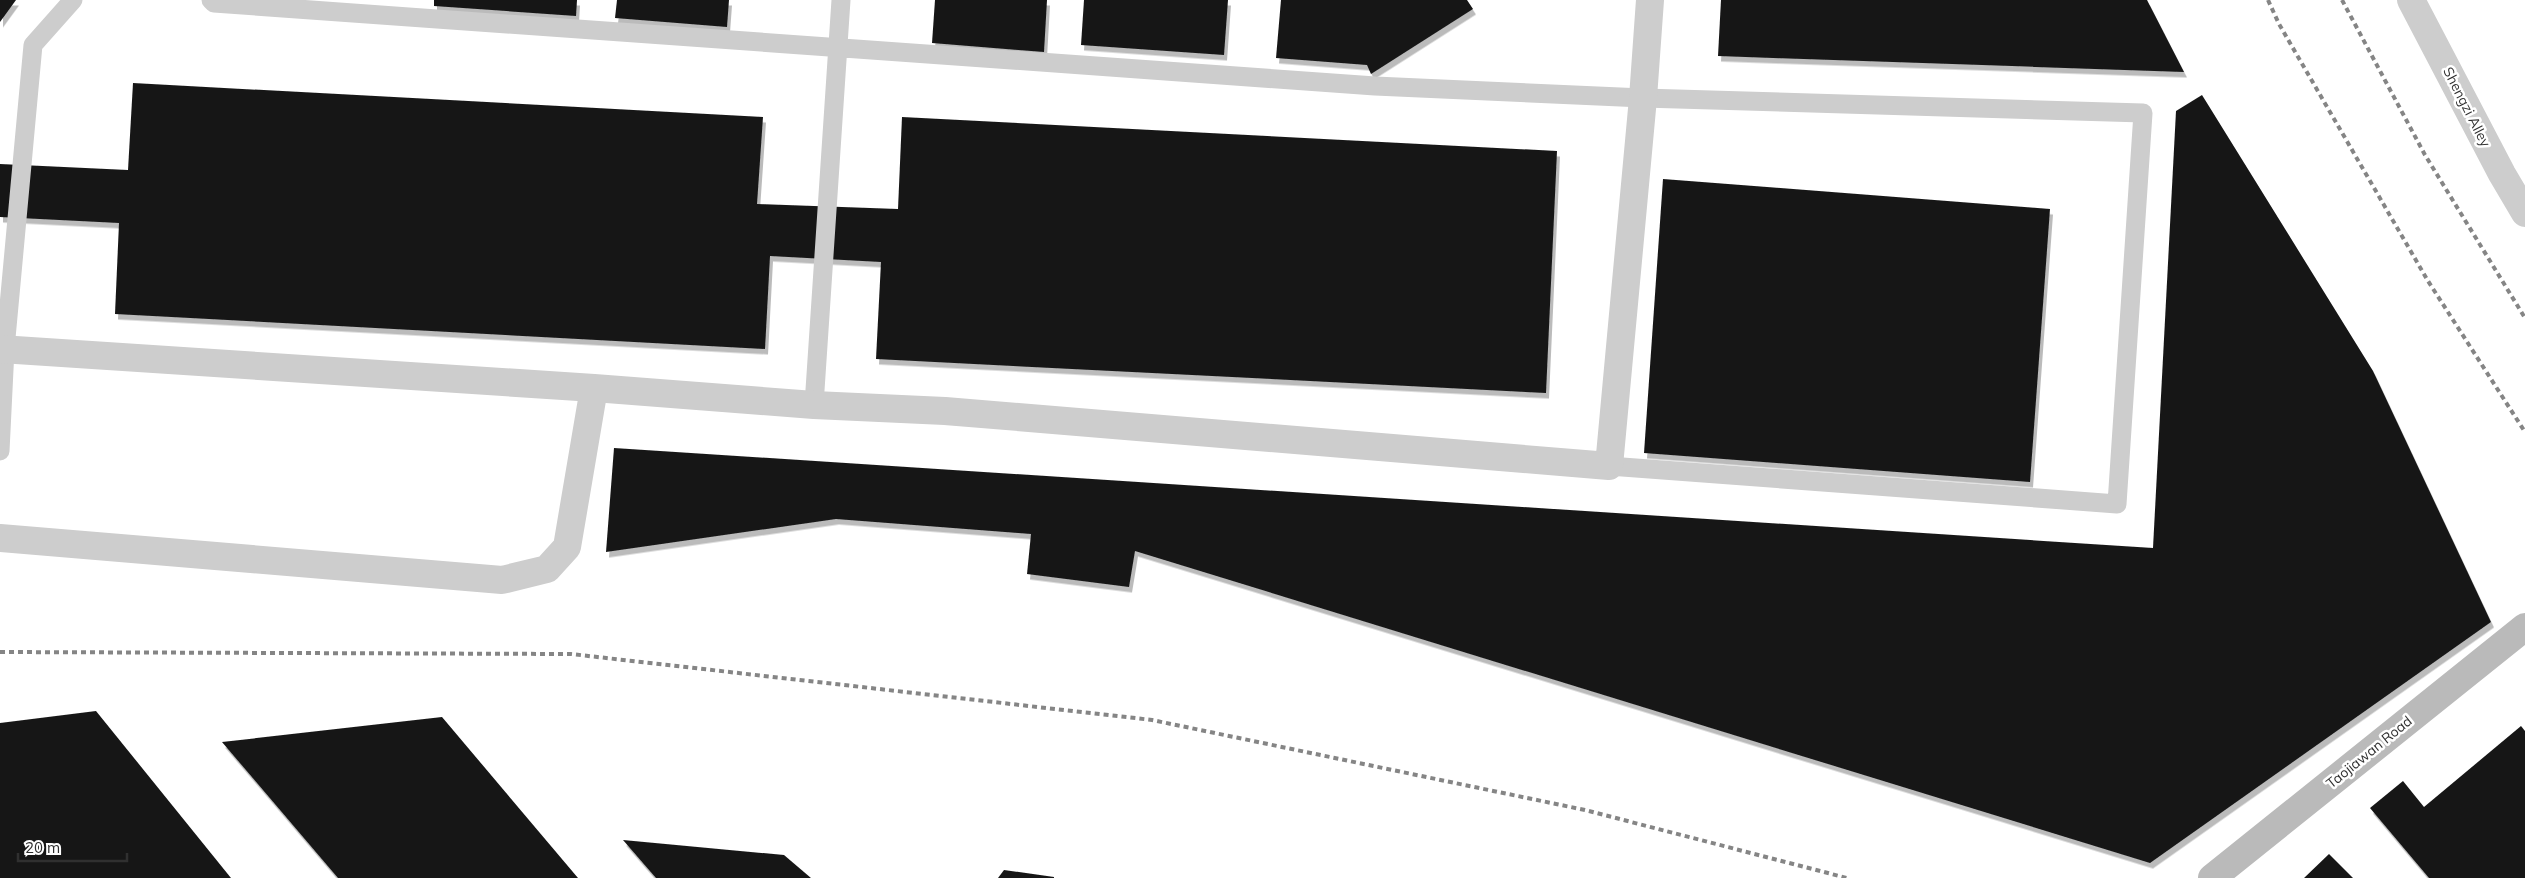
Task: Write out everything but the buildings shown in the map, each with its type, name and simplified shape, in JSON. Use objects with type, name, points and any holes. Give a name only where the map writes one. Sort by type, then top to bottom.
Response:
[{"type":"street","points":[[3,349],[594,388],[814,405],[955,412],[1609,466],[1644,98],[1650,0]]},
{"type":"street","name":"Shengzi Alley","points":[[2411,0],[2502,174],[2525,213]]},
{"type":"street","points":[[0,538],[502,580],[547,569],[568,547],[594,388]]},
{"type":"street","name":"Taojiawan Road","points":[[2212,878],[2525,627]]},
{"type":"lane","points":[[0,451],[3,349],[33,45],[73,0]]},
{"type":"lane","points":[[211,0],[214,3],[224,4],[1376,86],[1644,98],[2143,113],[2117,504],[1609,466]]},
{"type":"lane","points":[[814,405],[841,0]]},
{"type":"railway","points":[[2268,0],[2279,24],[2428,281],[2525,432]]},
{"type":"railway","points":[[2342,0],[2425,155],[2525,318]]},
{"type":"railway","points":[[0,652],[571,654],[1152,720],[1585,810],[1847,878]]}]
